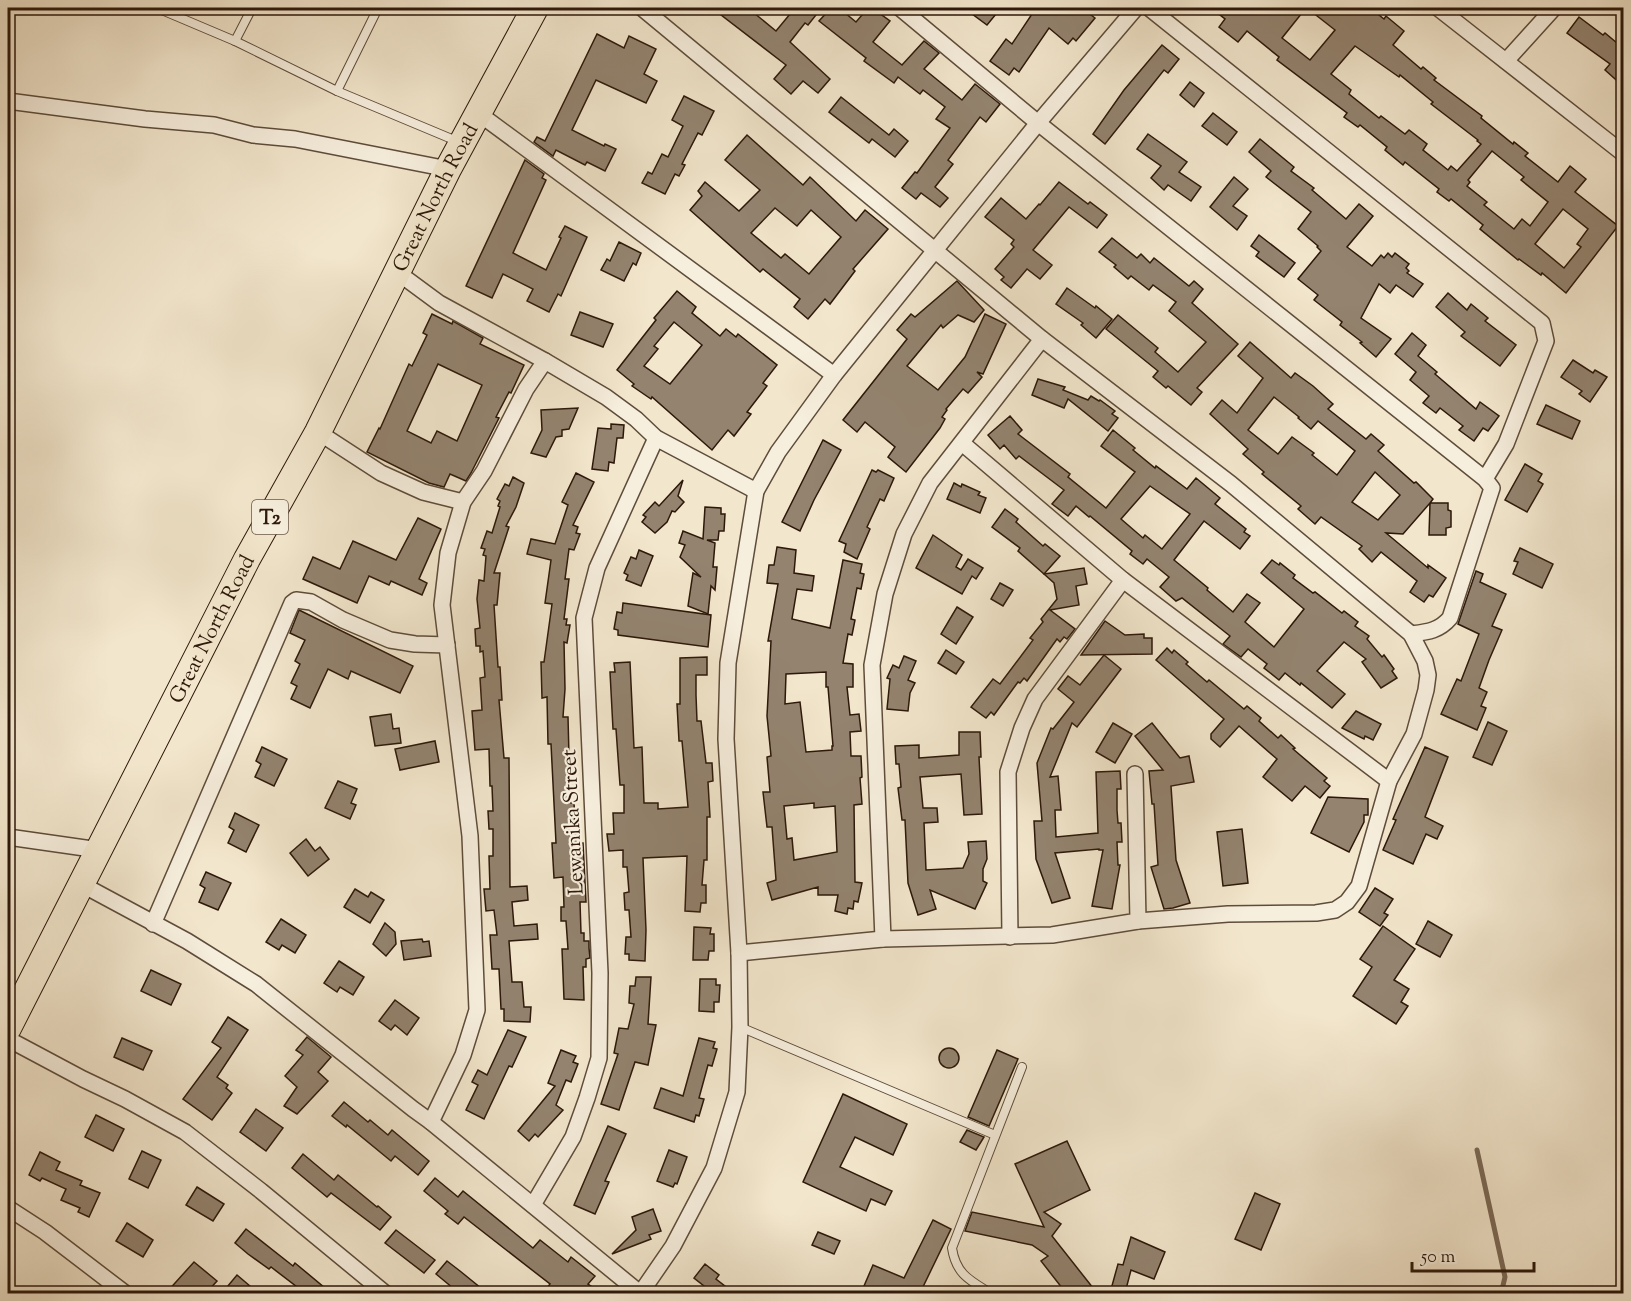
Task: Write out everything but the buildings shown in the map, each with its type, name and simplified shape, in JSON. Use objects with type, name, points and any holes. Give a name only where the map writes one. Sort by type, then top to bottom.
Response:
[{"type":"highway","name":"Great North Road","points":[[8,1028],[247,559],[318,432],[448,169],[535,8]]},
{"type":"street","points":[[642,8],[1042,339],[1231,484],[1411,634],[1425,661],[1428,675],[1414,734],[1389,782],[1359,886],[1347,902],[1335,910],[1316,913],[1228,914],[1138,921],[1052,935],[883,939],[739,953]]},
{"type":"street","points":[[900,8],[1038,123],[1485,479],[1492,488],[1450,618],[1442,626],[1429,632],[1411,634]]},
{"type":"street","points":[[81,884],[187,941],[256,984],[431,1122],[640,1293],[673,1246],[714,1168],[737,1092],[740,1027],[739,953],[726,739],[728,663],[756,491],[778,452],[834,375],[1038,123],[1136,8]]},
{"type":"street","points":[[1149,8],[1542,323],[1546,341],[1506,444],[1485,479]]},
{"type":"street","points":[[1438,8],[1623,154]]},
{"type":"street","points":[[1506,61],[1554,8]]},
{"type":"street","points":[[8,101],[145,119],[214,125],[253,135],[295,139],[448,169]]},
{"type":"street","points":[[478,112],[834,375]]},
{"type":"street","points":[[397,272],[439,303],[606,397],[636,419],[656,438],[756,491]]},
{"type":"street","points":[[883,939],[872,665],[885,594],[904,534],[930,483],[1042,339]]},
{"type":"street","points":[[431,1122],[463,1055],[477,1010],[470,836],[442,606],[448,553],[463,502],[484,471],[526,389],[545,361]]},
{"type":"street","points":[[318,432],[381,473],[423,492],[463,502]]},
{"type":"street","name":"Lewanika Street","points":[[534,1205],[573,1137],[599,1058],[600,973],[584,618],[597,568],[656,438]]},
{"type":"street","points":[[962,443],[1123,580],[1389,782]]},
{"type":"street","points":[[1010,937],[1008,772],[1022,728],[1035,699],[1123,580]]},
{"type":"street","points":[[153,924],[292,603],[296,600],[311,602],[343,620],[390,640],[415,644],[447,645]]},
{"type":"street","points":[[1135,774],[1138,921]]},
{"type":"street","points":[[8,837],[99,850]]},
{"type":"street","points":[[8,1039],[185,1132],[386,1293]]},
{"type":"street","points":[[8,1208],[45,1232],[126,1293]]},
{"type":"lane","points":[[157,8],[235,41],[337,91],[462,143]]},
{"type":"lane","points":[[235,41],[252,8]]},
{"type":"lane","points":[[337,91],[378,8]]},
{"type":"lane","points":[[740,1027],[995,1135]]},
{"type":"lane","points":[[992,1293],[964,1276],[954,1262],[952,1248],[1022,1067]]},
{"type":"waterway","points":[[1477,1150],[1505,1277],[1501,1294]]}]
